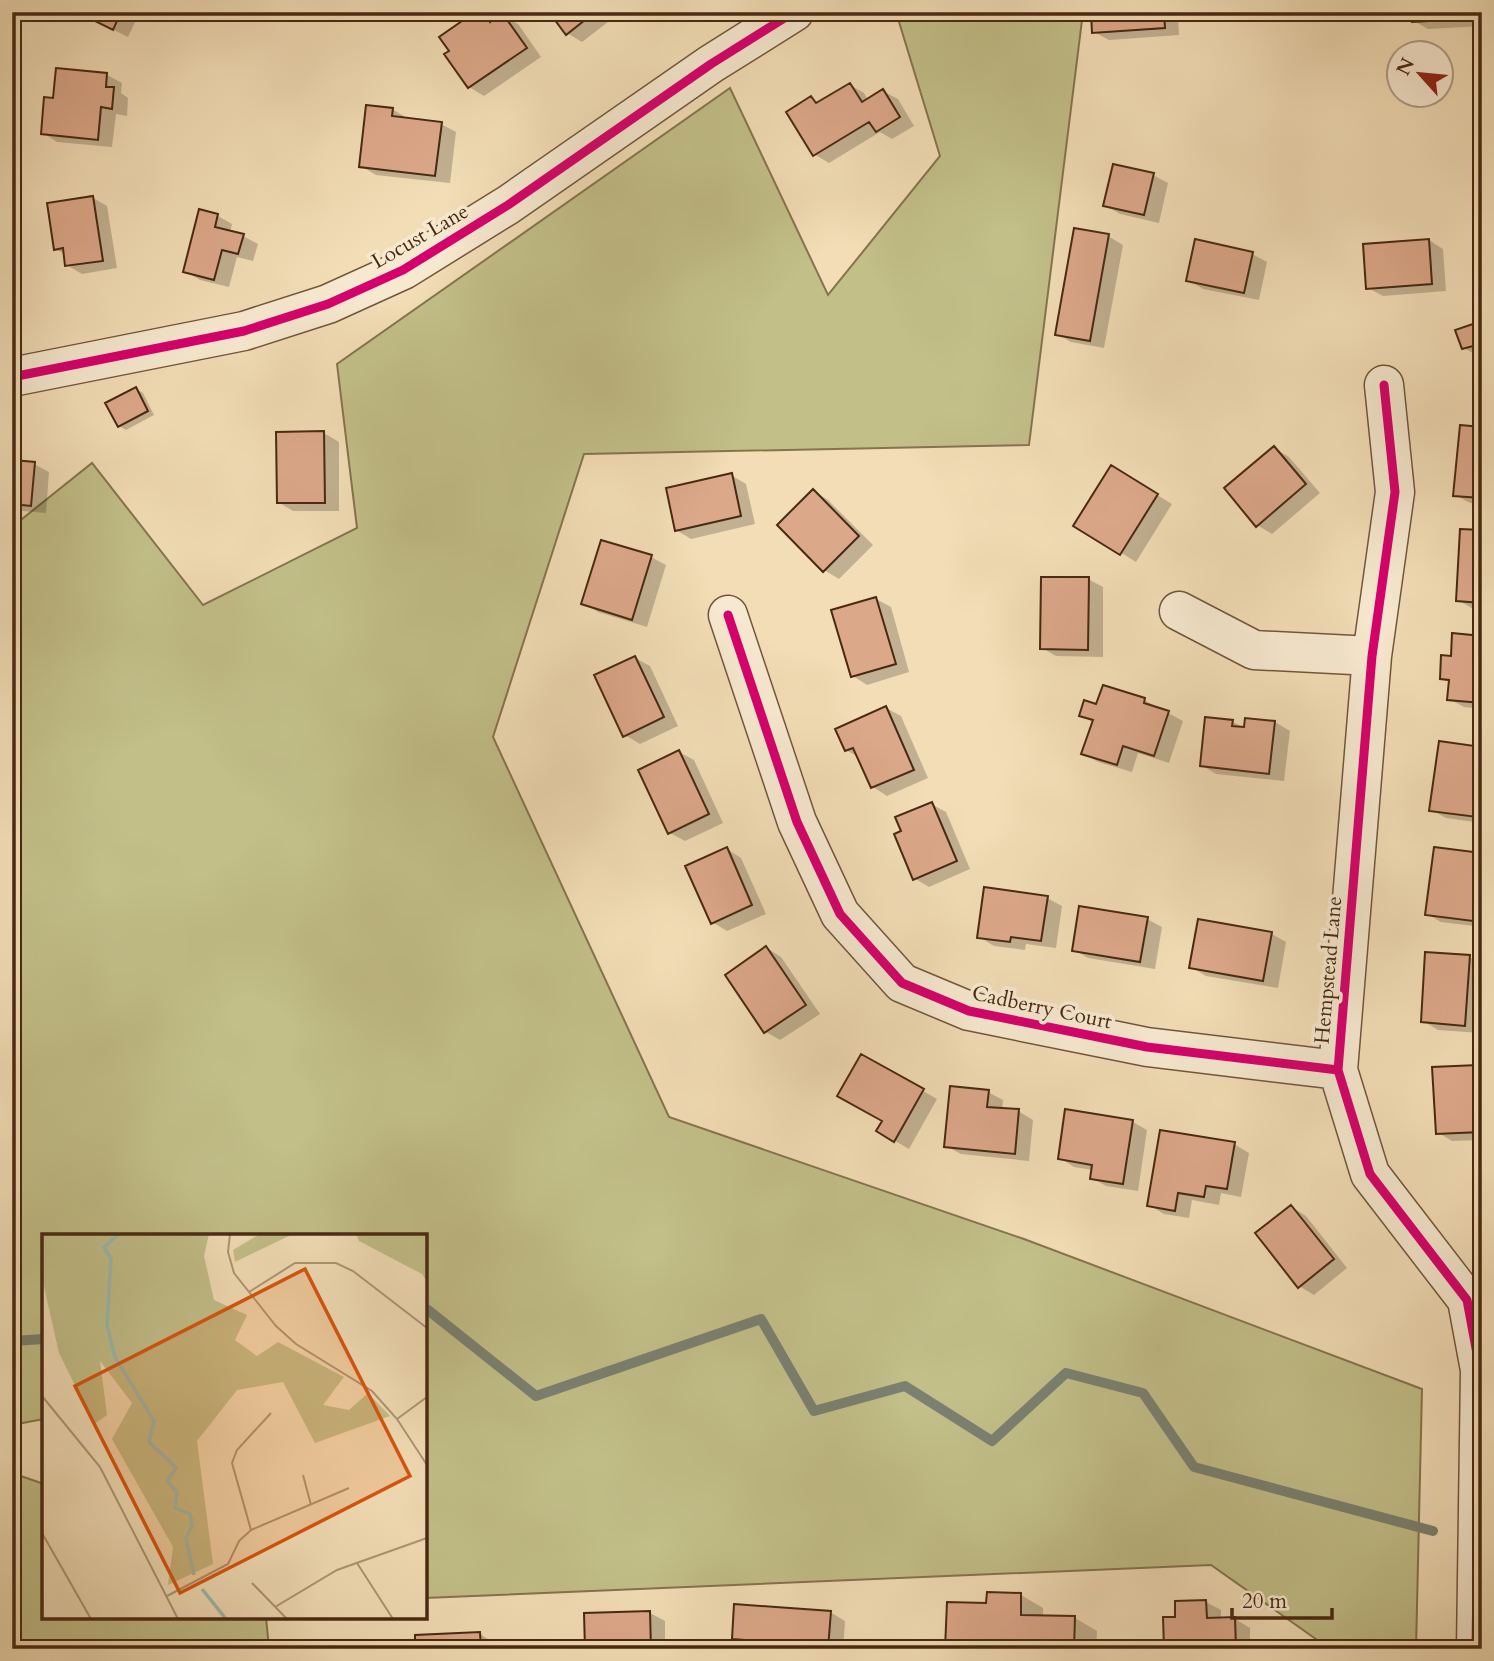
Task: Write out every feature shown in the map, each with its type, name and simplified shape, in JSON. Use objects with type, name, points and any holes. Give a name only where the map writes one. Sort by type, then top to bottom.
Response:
[{"type":"street","name":"Locust Lane","points":[[12,377],[244,331],[328,303],[403,270],[508,205],[710,64],[794,12]]},
{"type":"street","name":"Hempstead Lane","points":[[1384,385],[1395,492],[1372,656],[1338,1070],[1370,1174],[1467,1300],[1480,1370],[1476,1649]]},
{"type":"street","points":[[1179,611],[1254,650],[1372,656]]},
{"type":"street","name":"Cadberry Court","points":[[728,615],[797,821],[840,914],[902,983],[969,1011],[1147,1047],[1338,1070]]},
{"type":"shaded area","points":[[896,12],[1083,12],[1029,445],[584,454],[493,737],[669,1117],[1024,1239],[1422,1389],[1416,1649],[1330,1649],[1211,1565],[427,1598],[427,1234],[42,1234],[42,1419],[12,1425],[12,527],[92,463],[203,605],[357,528],[337,364],[730,88],[828,295],[940,156]]},
{"type":"shaded area","points":[[12,1473],[42,1483],[42,1619],[266,1619],[269,1649],[12,1649]]},
{"type":"building","points":[[77,12],[121,12],[113,30]]},
{"type":"building","points":[[475,12],[484,12],[490,22],[503,14],[527,48],[468,88],[444,54],[449,51],[439,37]]},
{"type":"building","points":[[549,12],[595,12],[566,35]]},
{"type":"building","points":[[1091,12],[1164,12],[1165,28],[1092,33]]},
{"type":"building","points":[[1411,12],[1482,12],[1482,18],[1412,22]]},
{"type":"building","points":[[56,68],[107,73],[106,87],[114,87],[112,109],[101,107],[98,140],[41,134],[44,97],[53,98]]},
{"type":"building","points":[[850,83],[862,102],[883,89],[900,117],[876,132],[869,122],[813,156],[786,112],[811,96],[816,103]]},
{"type":"building","points":[[366,105],[393,108],[392,116],[442,122],[435,176],[359,167]]},
{"type":"building","points":[[1113,164],[1154,173],[1144,215],[1103,206]]},
{"type":"building","points":[[93,196],[103,261],[65,266],[63,248],[54,250],[47,203]]},
{"type":"building","points":[[199,209],[218,214],[215,227],[244,234],[238,254],[222,250],[214,280],[183,272]]},
{"type":"building","points":[[1074,228],[1109,234],[1090,341],[1055,335]]},
{"type":"building","points":[[1195,239],[1253,252],[1244,293],[1186,281]]},
{"type":"building","points":[[1429,239],[1432,284],[1366,289],[1363,244]]},
{"type":"building","points":[[1482,321],[1482,372],[1473,346],[1462,349],[1455,330]]},
{"type":"building","points":[[136,387],[148,411],[118,427],[105,403]]},
{"type":"building","points":[[1460,425],[1482,427],[1482,498],[1453,496]]},
{"type":"building","points":[[324,431],[325,503],[277,503],[276,432]]},
{"type":"building","points":[[1274,446],[1306,484],[1256,527],[1224,488]]},
{"type":"building","points":[[13,460],[35,462],[31,506],[12,504]]},
{"type":"building","points":[[1111,465],[1158,494],[1120,555],[1073,526]]},
{"type":"building","points":[[732,473],[741,516],[675,531],[666,488]]},
{"type":"building","points":[[813,489],[859,536],[823,572],[777,525]]},
{"type":"building","points":[[1460,529],[1482,530],[1482,603],[1456,601]]},
{"type":"building","points":[[601,540],[652,555],[632,620],[581,604]]},
{"type":"building","points":[[1041,577],[1089,577],[1088,650],[1040,649]]},
{"type":"building","points":[[876,597],[896,664],[851,677],[831,610]]},
{"type":"building","points":[[1452,633],[1482,636],[1482,703],[1447,700],[1449,680],[1440,679],[1441,655],[1451,656]]},
{"type":"building","points":[[635,656],[664,717],[623,737],[594,675]]},
{"type":"building","points":[[1103,685],[1145,698],[1144,703],[1169,711],[1154,756],[1123,746],[1117,765],[1081,754],[1093,720],[1079,716],[1084,700],[1096,704]]},
{"type":"building","points":[[886,706],[914,770],[871,788],[853,748],[845,751],[835,729]]},
{"type":"building","points":[[1205,717],[1233,720],[1232,726],[1244,727],[1245,718],[1275,721],[1269,774],[1200,766]]},
{"type":"building","points":[[1439,741],[1482,747],[1482,781],[1477,817],[1429,811]]},
{"type":"building","points":[[679,750],[709,814],[668,834],[638,770]]},
{"type":"building","points":[[932,802],[957,861],[913,880],[894,834],[901,831],[895,817]]},
{"type":"building","points":[[727,847],[752,905],[711,924],[685,866]]},
{"type":"building","points":[[1434,847],[1482,853],[1473,921],[1425,915]]},
{"type":"building","points":[[984,887],[1048,896],[1041,941],[1011,937],[1010,942],[977,938]]},
{"type":"building","points":[[1079,906],[1148,917],[1140,962],[1072,951]]},
{"type":"building","points":[[1198,919],[1272,932],[1263,981],[1189,968]]},
{"type":"building","points":[[766,946],[806,1005],[764,1033],[725,975]]},
{"type":"building","points":[[1425,952],[1470,955],[1465,1026],[1421,1022]]},
{"type":"building","points":[[861,1054],[924,1089],[894,1142],[876,1131],[882,1121],[837,1096]]},
{"type":"building","points":[[1478,1065],[1481,1132],[1436,1134],[1432,1067]]},
{"type":"building","points":[[950,1086],[989,1090],[987,1107],[1019,1109],[1015,1154],[944,1147]]},
{"type":"building","points":[[1065,1109],[1133,1120],[1123,1184],[1090,1179],[1092,1165],[1058,1159]]},
{"type":"building","points":[[1160,1130],[1235,1142],[1227,1189],[1206,1186],[1204,1197],[1178,1193],[1175,1211],[1147,1206]]},
{"type":"building","points":[[1291,1205],[1334,1259],[1298,1288],[1255,1233]]},
{"type":"building","points":[[987,1592],[1021,1593],[1021,1615],[1075,1616],[1074,1649],[945,1649],[947,1602],[986,1603]]},
{"type":"building","points":[[1206,1600],[1207,1618],[1235,1617],[1236,1649],[1164,1649],[1163,1617],[1175,1617],[1175,1601]]},
{"type":"building","points":[[734,1604],[831,1611],[828,1649],[784,1649],[784,1646],[732,1639]]},
{"type":"building","points":[[650,1611],[651,1649],[585,1649],[584,1613]]},
{"type":"building","points":[[480,1632],[481,1649],[415,1649],[415,1635]]},
{"type":"waterway","points":[[427,1310],[536,1396],[761,1319],[814,1411],[905,1386],[992,1441],[1066,1373],[1143,1393],[1194,1467],[1433,1531]]},
{"type":"waterway","points":[[12,1341],[42,1339]]},
{"type":"cycle path","points":[[12,377],[244,331],[328,304],[403,270],[508,205],[711,64],[794,12]]},
{"type":"cycle path","points":[[1384,385],[1395,492],[1372,656],[1338,1070],[1370,1174],[1467,1300],[1480,1370],[1476,1649]]},
{"type":"cycle path","points":[[728,615],[797,822],[840,914],[902,983],[969,1011],[1147,1047],[1338,1070]]}]
